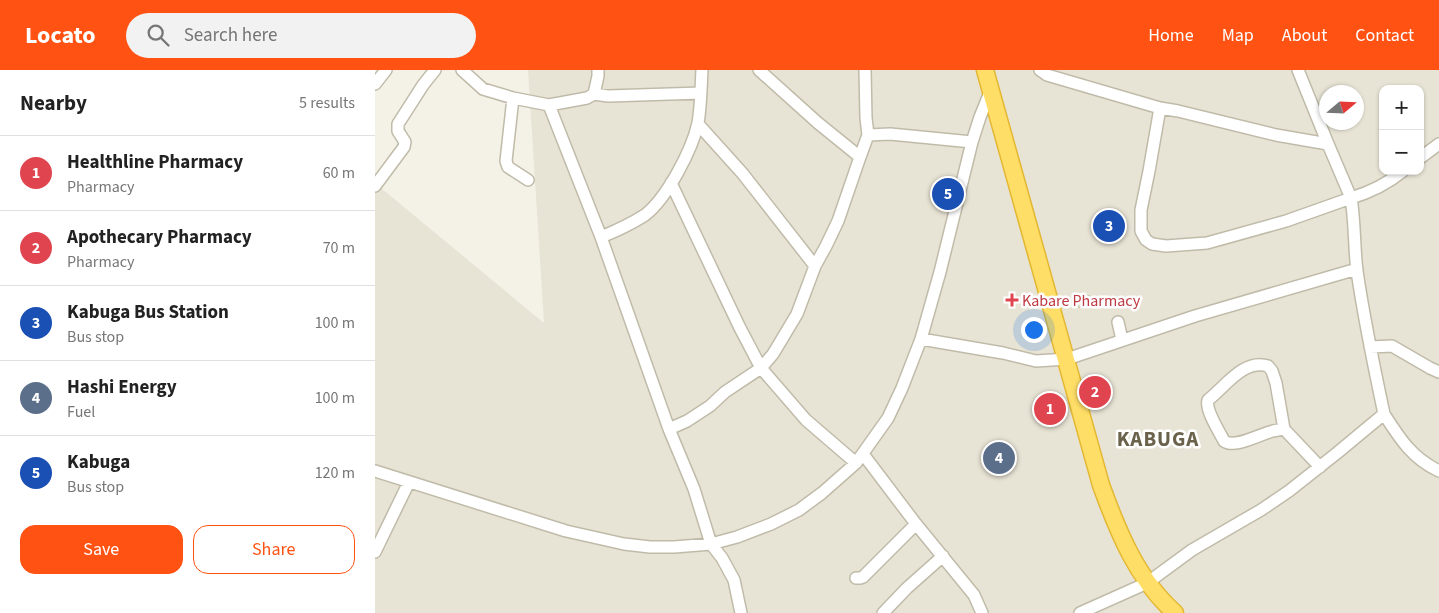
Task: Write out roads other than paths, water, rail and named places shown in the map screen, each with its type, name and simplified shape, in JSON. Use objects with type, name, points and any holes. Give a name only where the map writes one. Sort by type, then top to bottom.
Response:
[{"type":"highway","points":[[985,70],[1101,485],[1115,525],[1130,556],[1147,583],[1175,613]]},
{"type":"street","points":[[375,84],[387,70]]},
{"type":"street","points":[[375,186],[405,142],[399,131],[398,124],[435,70]]},
{"type":"street","points":[[462,70],[483,89],[513,98],[549,105],[587,98],[594,94],[608,96],[701,93]]},
{"type":"street","points":[[594,94],[598,70]]},
{"type":"street","points":[[601,237],[630,224],[646,213],[658,201],[671,183],[683,162],[698,124],[703,70]]},
{"type":"street","points":[[759,70],[818,123],[860,157]]},
{"type":"street","points":[[669,429],[699,414],[725,392],[761,368],[781,343],[797,314],[815,266],[838,221],[868,135],[865,70]]},
{"type":"street","points":[[1040,70],[1047,75],[1100,93],[1268,134],[1327,144]]},
{"type":"street","points":[[1298,70],[1327,144],[1351,198],[1357,270],[1384,414],[1407,449],[1417,458],[1439,471]]},
{"type":"street","points":[[375,470],[566,530],[624,544],[666,547],[711,544],[737,537],[771,524],[799,510],[823,492],[859,459],[888,418],[902,388],[921,338],[950,234],[972,142],[991,90]]},
{"type":"street","points":[[513,98],[506,161],[507,168],[529,180]]},
{"type":"street","points":[[549,105],[601,237],[669,429],[694,489],[711,544],[722,558],[734,580],[741,613]]},
{"type":"street","points":[[1160,108],[1141,210],[1141,231],[1145,240],[1153,244],[1166,246],[1207,243],[1286,221],[1370,192],[1388,183],[1398,175]]},
{"type":"street","points":[[698,124],[743,174],[815,266]]},
{"type":"street","points":[[868,135],[890,134],[972,142]]},
{"type":"street","points":[[1424,155],[1439,144]]},
{"type":"street","points":[[671,183],[761,368],[806,420],[859,459],[943,556],[974,595],[982,613]]},
{"type":"street","points":[[921,338],[1003,352],[1037,361],[1067,359],[1195,316],[1357,270]]},
{"type":"street","points":[[1118,322],[1122,340]]},
{"type":"street","points":[[1370,347],[1392,346],[1439,372]]},
{"type":"street","points":[[1284,429],[1274,430],[1242,442],[1228,444],[1224,441],[1208,409],[1208,400],[1235,375],[1250,366],[1258,364],[1268,366],[1276,383],[1284,429],[1320,467]]},
{"type":"street","points":[[1080,613],[1147,583],[1192,550],[1261,510],[1320,467],[1384,414]]},
{"type":"street","points":[[375,552],[409,482]]},
{"type":"street","points":[[856,578],[863,577],[916,524]]},
{"type":"street","points":[[883,613],[907,588],[943,556]]},
{"type":"place","name":"Kabuga","points":[[948,194]]},
{"type":"place","name":"Kabuga Bus Station","points":[[1109,226]]},
{"type":"place","name":"Kabare Pharmacy","points":[[1012,300]]},
{"type":"place","name":"Apothecary Pharmacy","points":[[1095,392]]},
{"type":"place","name":"Healthline Pharmacy","points":[[1050,409]]},
{"type":"place","name":"Hashi Energy","points":[[999,458]]},
{"type":"district","name":"KABUGA","points":[[1158,439]]}]
